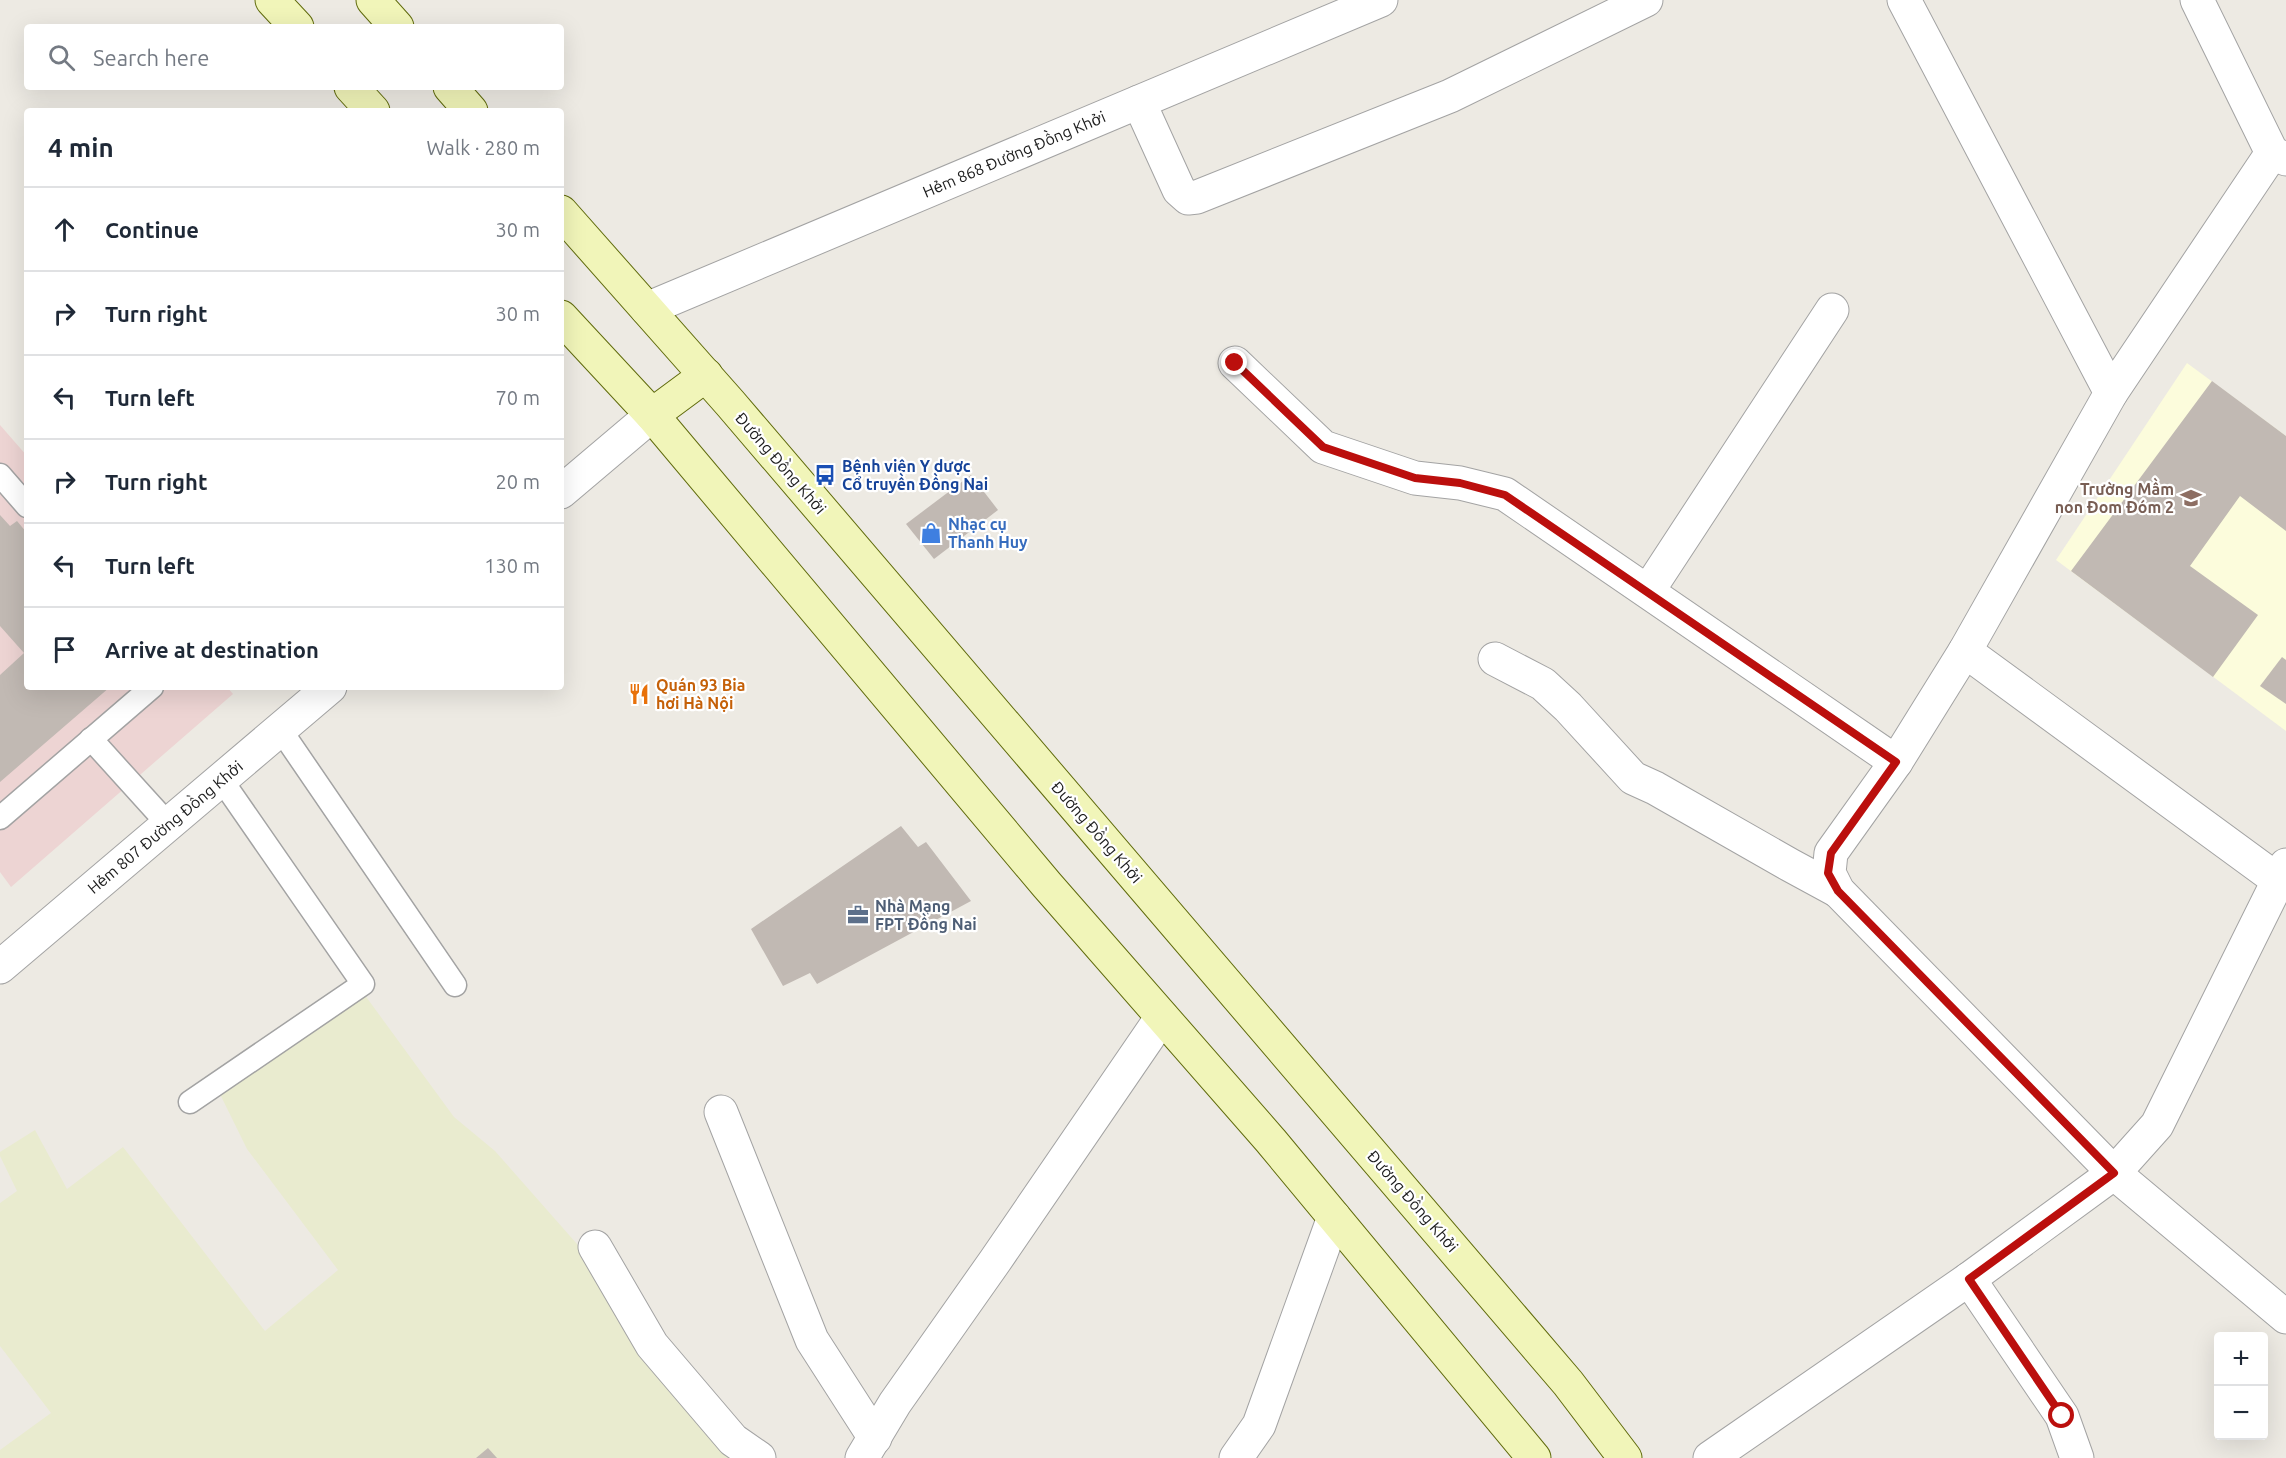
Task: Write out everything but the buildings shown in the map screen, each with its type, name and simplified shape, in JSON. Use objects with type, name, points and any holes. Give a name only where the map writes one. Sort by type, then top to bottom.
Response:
[{"type":"main road","points":[[272,0],[294,24]]},
{"type":"main road","points":[[373,0],[394,24]]},
{"type":"main road","points":[[354,90],[370,108]]},
{"type":"main road","points":[[453,90],[468,108]]},
{"type":"main road","name":"Đường Đồng Khởi","points":[[564,215],[706,375],[1568,1383],[1625,1458]]},
{"type":"main road","points":[[564,320],[652,415],[1040,876],[1334,1216],[1534,1458]]},
{"type":"main road","points":[[652,415],[706,375]]},
{"type":"street","name":"Hẻm 868 Đường Đồng Khởi","points":[[647,309],[1382,0]]},
{"type":"street","points":[[1139,102],[1179,190],[1188,198],[1197,197],[1450,96],[1646,0]]},
{"type":"street","points":[[1904,0],[2111,393]]},
{"type":"street","points":[[2197,0],[2279,156],[2111,393],[1965,651],[1896,762],[1831,853],[1828,873],[1838,891],[2114,1173],[2286,1317]]},
{"type":"street","points":[[1648,591],[1832,310]]},
{"type":"street","points":[[1235,363],[1323,447],[1415,478],[1460,483],[1505,495],[1896,762]]},
{"type":"street","points":[[564,489],[652,415]]},
{"type":"street","points":[[1710,1458],[1969,1279],[2114,1173],[2157,1125],[2283,873],[1965,651]]},
{"type":"street","points":[[1496,659],[1543,684],[1568,707],[1633,778],[1655,788],[1838,891]]},
{"type":"street","name":"Hẻm 807 Đường Đồng Khởi","points":[[0,967],[326,690]]},
{"type":"street","points":[[868,1448],[895,1403],[996,1261],[1162,1017]]},
{"type":"street","points":[[721,1112],[812,1340],[868,1448]]},
{"type":"street","points":[[1236,1458],[1259,1425],[1334,1216]]},
{"type":"street","points":[[595,1247],[652,1345],[733,1440],[759,1458]]},
{"type":"street","points":[[1969,1279],[2062,1416],[2077,1458]]},
{"type":"lane","points":[[0,475],[24,503]]},
{"type":"lane","points":[[0,818],[149,690]]},
{"type":"lane","points":[[280,729],[455,984]]},
{"type":"lane","points":[[92,739],[168,824]]},
{"type":"lane","points":[[190,1101],[363,984],[221,779]]},
{"type":"shaded area","name":"Trường Mầm non Đom Đóm 2","points":[[2187,363],[2286,436],[2286,731],[2056,560]]},
{"type":"shaded area","points":[[0,425],[24,453],[24,690],[230,690],[233,694],[11,887],[0,872]]},
{"type":"shaded area","points":[[356,983],[454,1117],[495,1151],[577,1244],[639,1352],[734,1458],[0,1458],[0,1450],[51,1413],[0,1346],[0,1203],[17,1191],[0,1152],[35,1130],[67,1189],[123,1147],[265,1331],[338,1270],[247,1149],[217,1088]]},
{"type":"place","name":"Bệnh viện Y dược Cổ truyền Đồng Nai","points":[[825,475]]},
{"type":"place","name":"Trường Mầm non Đom Đóm 2","points":[[2191,498]]},
{"type":"place","name":"Nhạc cụ Thanh Huy","points":[[931,533]]},
{"type":"place","name":"Quán 93 Bia hơi Hà Nội","points":[[639,694]]},
{"type":"place","name":"Nhà Mạng FPT Đồng Nai","points":[[858,915]]},
{"type":"route","points":[[1235,363],[1323,447],[1415,478],[1460,483],[1505,495],[1896,762],[1831,853],[1828,873],[1838,891],[2114,1173],[1969,1279],[2062,1416]]}]
